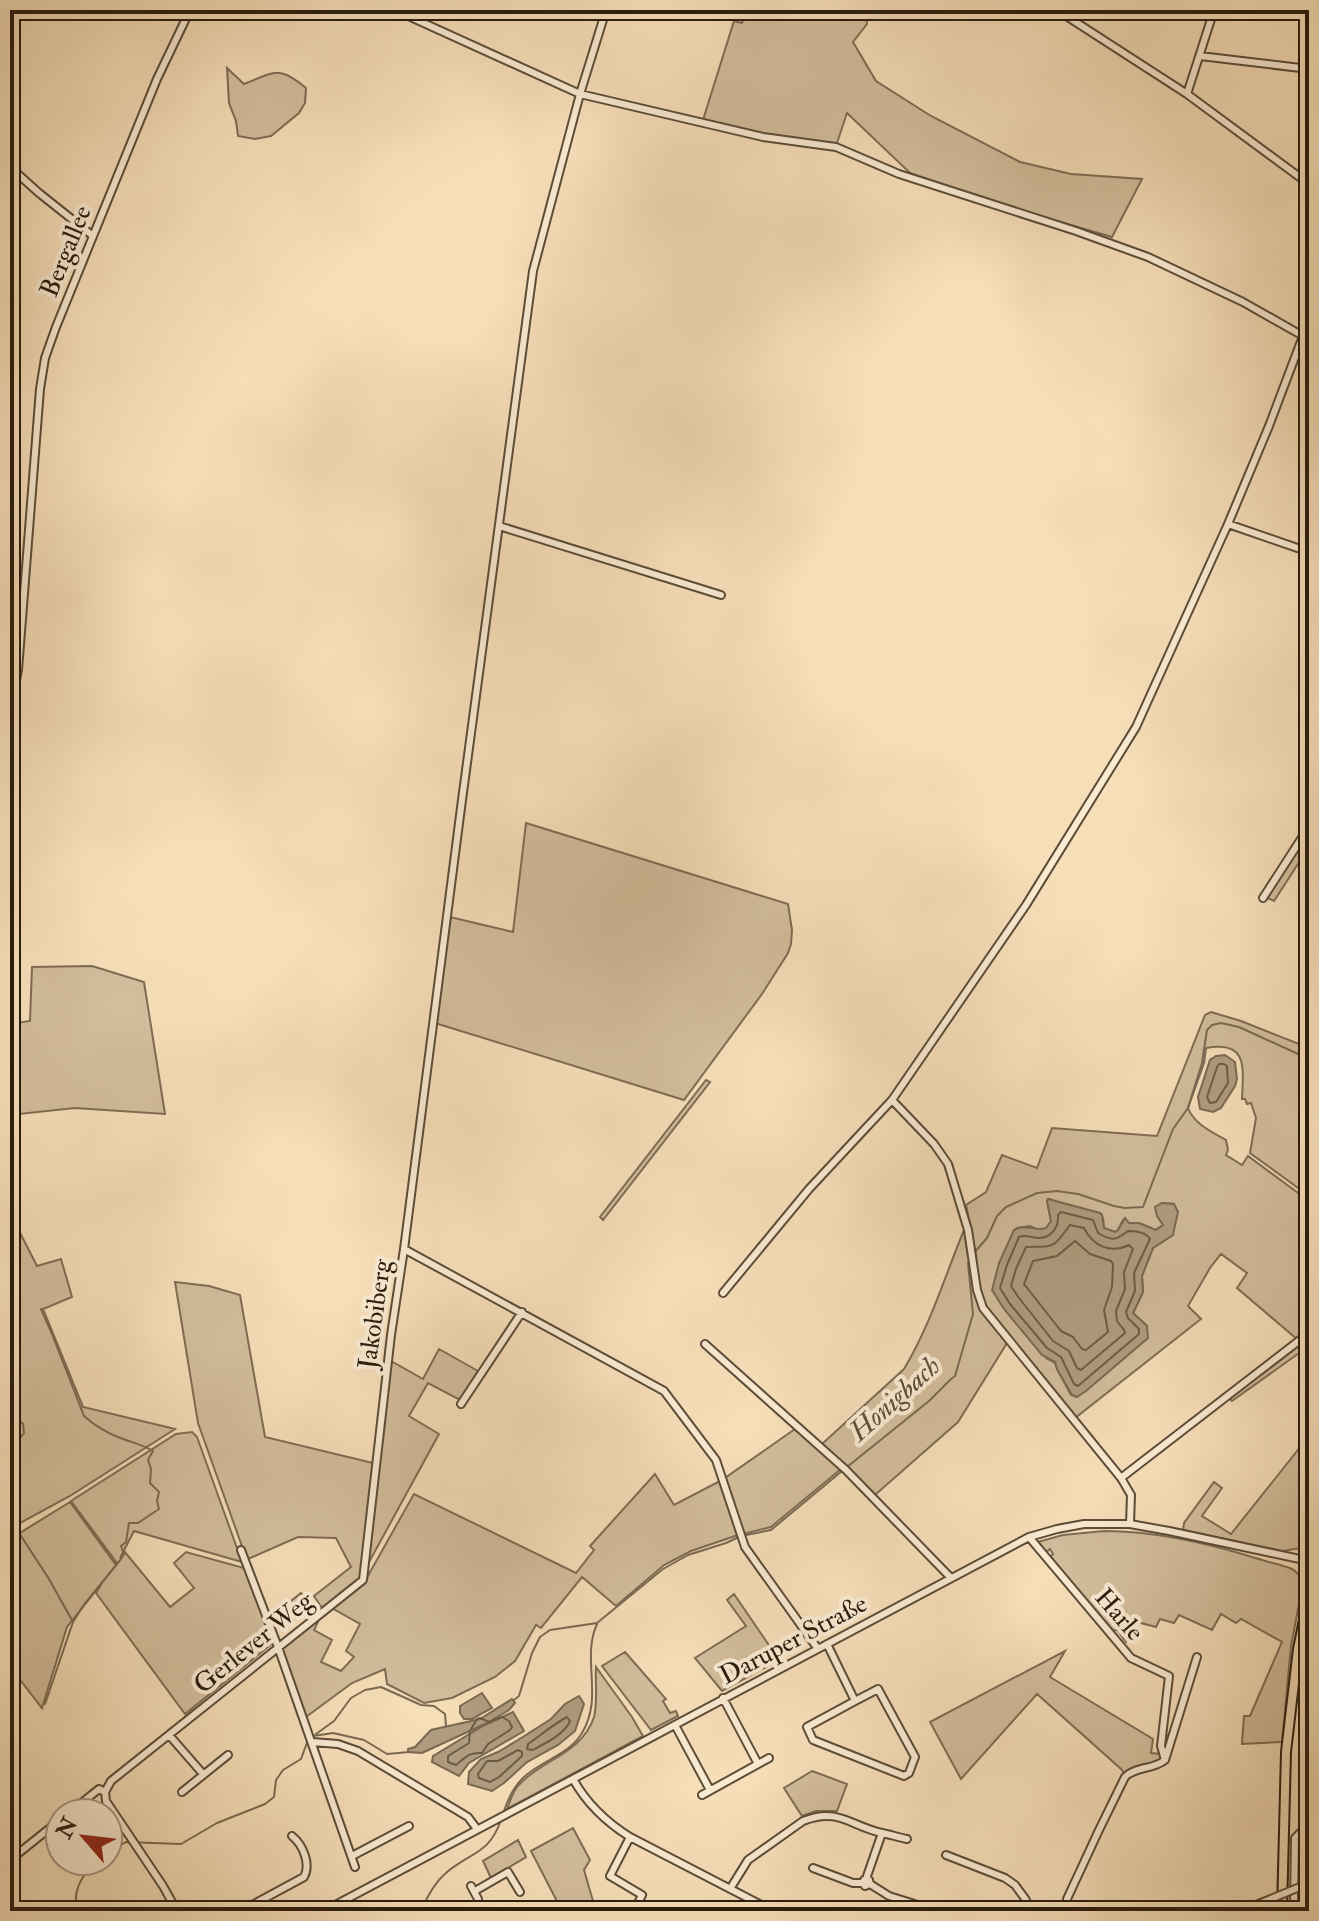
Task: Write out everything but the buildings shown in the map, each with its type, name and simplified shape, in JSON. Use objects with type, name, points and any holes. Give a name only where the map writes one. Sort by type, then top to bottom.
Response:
[{"type":"main road","points":[[1282,1911],[1286,1752],[1296,1662],[1309,1595]]},
{"type":"street","name":"Bergallee","points":[[10,711],[20,660],[43,368],[56,327],[157,79],[190,10]]},
{"type":"street","points":[[395,10],[580,94],[763,137],[836,147],[899,174],[1076,231],[1148,257],[1243,302],[1303,336]]},
{"type":"street","points":[[404,1249],[533,271],[580,94],[606,10]]},
{"type":"street","points":[[1057,10],[1187,94],[1309,184]]},
{"type":"street","points":[[1187,94],[1214,10]]},
{"type":"street","points":[[1200,56],[1309,69]]},
{"type":"street","points":[[10,167],[93,236]]},
{"type":"street","points":[[723,1293],[809,1189],[892,1100],[1026,905],[1122,751],[1136,727],[1228,524],[1309,325]]},
{"type":"street","points":[[1228,524],[1309,552]]},
{"type":"street","points":[[499,526],[721,595]]},
{"type":"street","points":[[1263,898],[1309,823]]},
{"type":"street","points":[[892,1100],[934,1144],[948,1164],[972,1248],[977,1290],[983,1308],[1121,1478],[1131,1495],[1130,1524]]},
{"type":"street","name":"Jakobiberg","points":[[363,1580],[404,1249],[664,1391],[716,1460],[745,1547],[818,1649]]},
{"type":"street","points":[[461,1404],[522,1312]]},
{"type":"street","points":[[1121,1478],[1309,1333]]},
{"type":"street","points":[[705,1344],[845,1468],[951,1578]]},
{"type":"street","name":"Daruper Straße","points":[[324,1911],[1029,1537],[1084,1524],[1130,1524],[1309,1561]]},
{"type":"street","name":"Harle","points":[[1029,1537],[1131,1658],[1169,1676],[1161,1746],[1165,1760]]},
{"type":"street","points":[[241,1550],[355,1867]]},
{"type":"street","name":"Gerlever Weg","points":[[89,1797],[99,1789],[105,1792],[111,1781],[363,1580]]},
{"type":"street","points":[[827,1644],[855,1701]]},
{"type":"street","points":[[1069,1908],[1099,1830],[1125,1777],[1131,1771],[1158,1766],[1165,1760],[1197,1657]]},
{"type":"street","points":[[878,1689],[915,1757],[909,1773],[904,1776],[813,1740],[807,1727],[855,1701],[878,1689]]},
{"type":"street","points":[[723,1698],[758,1764]]},
{"type":"street","points":[[675,1725],[710,1790]]},
{"type":"street","points":[[169,1735],[203,1774]]},
{"type":"street","points":[[311,1738],[358,1751],[468,1817],[477,1829]]},
{"type":"street","points":[[182,1792],[228,1755]]},
{"type":"street","points":[[702,1795],[769,1758]]},
{"type":"street","points":[[573,1779],[598,1813],[613,1826],[773,1911]]},
{"type":"street","points":[[105,1792],[106,1801],[177,1911]]},
{"type":"street","points":[[730,1889],[748,1860],[810,1818],[838,1816],[907,1839]]},
{"type":"street","points":[[1299,1909],[1294,1903],[1294,1844],[1295,1838],[1309,1824]]},
{"type":"street","points":[[352,1856],[409,1826]]},
{"type":"street","points":[[10,1860],[44,1833]]},
{"type":"street","points":[[866,1882],[882,1833]]},
{"type":"street","points":[[241,1911],[307,1873],[301,1843],[292,1836]]},
{"type":"street","points":[[630,1837],[610,1876],[642,1895],[634,1911]]},
{"type":"street","points":[[946,1855],[1005,1878],[1015,1885],[1026,1900],[1024,1911]]},
{"type":"street","points":[[813,1868],[853,1883],[866,1882],[889,1896],[937,1911]]},
{"type":"street","points":[[479,1911],[473,1889],[508,1872],[520,1892]]},
{"type":"street","points":[[1241,1911],[1308,1883]]},
{"type":"shaded area","points":[[746,10],[866,10],[867,24],[853,42],[876,81],[931,116],[1020,162],[1071,174],[1142,179],[1112,237],[1002,205],[910,173],[847,113],[836,146],[759,134],[703,120],[734,21],[742,23]]},
{"type":"shaded area","points":[[227,68],[244,84],[270,74],[289,76],[306,88],[305,103],[299,113],[271,136],[255,139],[238,136],[229,103]]},
{"type":"shaded area","points":[[526,823],[788,904],[792,930],[788,953],[762,994],[684,1100],[435,1023],[450,917],[513,932]]},
{"type":"shaded area","points":[[1309,828],[1309,847],[1274,901],[1266,897]]},
{"type":"shaded area","points":[[92,966],[144,982],[165,1114],[75,1108],[10,1115],[10,1024],[30,1021],[32,967]]},
{"type":"shaded area","points":[[1211,1012],[1241,1021],[1309,1048],[1309,1196],[1250,1153],[1256,1118],[1251,1103],[1247,1104],[1242,1099],[1242,1068],[1237,1053],[1230,1048],[1206,1048],[1188,1108],[1199,1123],[1226,1140],[1226,1155],[1242,1165],[1248,1156],[1309,1201],[1309,1331],[1298,1340],[1237,1288],[1247,1273],[1221,1254],[1188,1306],[1201,1319],[1075,1418],[985,1308],[979,1289],[966,1205],[986,1192],[1002,1155],[1037,1168],[1052,1128],[1157,1136],[1205,1015]],"holes":[[[1049,1199],[1103,1218],[1104,1228],[1115,1232],[1123,1220],[1155,1230],[1163,1225],[1162,1203],[1174,1204],[1173,1235],[1153,1248],[1142,1276],[1143,1292],[1133,1313],[1147,1326],[1077,1397],[1071,1395],[1055,1363],[1046,1358],[1012,1234],[1017,1228],[1030,1226],[1046,1229],[1051,1221]]]},
{"type":"shaded area","points":[[706,1080],[710,1082],[603,1220],[600,1217]]},
{"type":"shaded area","points":[[10,1221],[14,1221],[37,1266],[61,1259],[72,1297],[43,1309],[83,1407],[175,1429],[70,1496],[11,1528],[10,1453],[13,1439],[10,1434]]},
{"type":"shaded area","points":[[964,1230],[974,1292],[980,1308],[1007,1343],[958,1422],[875,1495],[822,1444],[904,1369],[929,1318]]},
{"type":"shaded area","points":[[175,1282],[209,1286],[240,1295],[265,1437],[373,1463],[361,1579],[322,1608],[314,1596],[351,1567],[336,1538],[298,1537],[248,1559],[243,1549],[198,1423]]},
{"type":"shaded area","points":[[1309,1336],[1309,1346],[1232,1401],[1229,1398]]},
{"type":"shaded area","points":[[439,1349],[478,1371],[460,1400],[428,1383],[409,1416],[439,1434],[368,1564],[391,1361],[423,1379]]},
{"type":"shaded area","points":[[795,1429],[841,1469],[771,1527],[743,1534],[725,1478]]},
{"type":"shaded area","points":[[192,1432],[197,1437],[242,1562],[134,1531],[120,1558],[125,1552],[170,1607],[194,1588],[174,1563],[186,1552],[244,1568],[273,1643],[185,1714],[96,1593],[102,1583],[67,1627],[42,1708],[10,1667],[10,1539],[70,1502],[116,1565],[71,1501],[176,1434]]},
{"type":"shaded area","points":[[1309,1436],[1309,1542],[1301,1548],[1283,1551],[1183,1530],[1184,1523],[1214,1482],[1222,1488],[1202,1516],[1231,1534]]},
{"type":"shaded area","points":[[655,1474],[674,1505],[720,1481],[738,1535],[691,1551],[664,1565],[616,1606],[582,1577],[541,1628],[536,1625],[515,1661],[495,1677],[452,1698],[424,1703],[387,1684],[385,1669],[352,1683],[306,1717],[280,1648],[316,1620],[314,1630],[332,1640],[321,1662],[341,1671],[354,1657],[346,1651],[360,1624],[332,1608],[365,1581],[414,1494],[576,1573],[594,1550],[590,1546]]},
{"type":"shaded area","points":[[1104,1531],[1144,1533],[1204,1544],[1285,1566],[1297,1573],[1303,1583],[1291,1646],[1282,1742],[1242,1744],[1244,1716],[1250,1716],[1282,1642],[1241,1619],[1236,1623],[1221,1614],[1212,1630],[1179,1615],[1174,1623],[1160,1619],[1156,1627],[1137,1622],[1126,1642],[1117,1630],[1110,1631],[1051,1562],[1053,1554],[1050,1549],[1044,1554],[1034,1543],[1063,1535]]},
{"type":"shaded area","points":[[301,1593],[312,1606],[286,1625],[276,1613]]},
{"type":"shaded area","points":[[734,1594],[779,1660],[722,1691],[695,1658],[746,1626],[727,1600]]},
{"type":"shaded area","points":[[1065,1651],[1050,1677],[1153,1739],[1151,1753],[1161,1754],[1163,1759],[1124,1773],[1037,1694],[961,1779],[930,1722]]},
{"type":"shaded area","points":[[625,1652],[666,1699],[663,1701],[670,1713],[676,1711],[678,1716],[651,1730],[602,1666]]},
{"type":"shaded area","points":[[596,1667],[643,1736],[507,1809],[515,1789],[526,1778],[570,1748],[588,1730],[595,1711]]},
{"type":"shaded area","points":[[812,1771],[847,1784],[837,1811],[816,1811],[802,1816],[784,1788]]},
{"type":"shaded area","points":[[573,1828],[590,1860],[584,1870],[593,1901],[575,1911],[562,1911],[531,1851]]},
{"type":"shaded area","points":[[518,1840],[526,1857],[491,1878],[483,1861]]},
{"type":"water","points":[[1225,1055],[1235,1062],[1235,1086],[1221,1108],[1213,1112],[1200,1109],[1198,1097],[1210,1060]]},
{"type":"water","points":[[1048,1199],[1100,1213],[1104,1228],[1115,1232],[1125,1218],[1129,1223],[1139,1223],[1156,1230],[1163,1225],[1155,1207],[1162,1203],[1174,1204],[1178,1212],[1173,1235],[1153,1248],[1142,1276],[1143,1292],[1133,1313],[1147,1326],[1148,1338],[1077,1397],[1072,1395],[1055,1362],[1042,1355],[992,1290],[999,1263],[1014,1230],[1023,1227],[1046,1228],[1051,1221]]},
{"type":"water","points":[[482,1693],[492,1708],[472,1719],[464,1719],[460,1706]]},
{"type":"water","points":[[579,1696],[584,1704],[575,1731],[558,1745],[527,1762],[492,1791],[468,1784],[469,1772],[481,1759],[551,1719],[565,1704]]},
{"type":"water","points":[[512,1699],[515,1703],[509,1710],[487,1723],[422,1753],[408,1752],[431,1730],[480,1719]]},
{"type":"water","points":[[513,1712],[524,1731],[469,1763],[459,1776],[432,1762],[433,1756]]},
{"type":"waterway","name":"Honigbach","points":[[973,1254],[1006,1207],[1037,1193],[1057,1191],[1078,1194],[1114,1206],[1143,1207],[1173,1129],[1188,1108],[1202,1063],[1207,1030],[1212,1025],[1221,1023],[1239,1027],[1309,1059]]},
{"type":"waterway","name":"Honigbach","points":[[847,1467],[955,1376],[973,1314],[970,1260]]},
{"type":"waterway","points":[[41,1309],[84,1416],[107,1432],[153,1451],[148,1460],[150,1483],[159,1492],[159,1509],[138,1523],[129,1523],[126,1542],[121,1546],[124,1554],[73,1622]]},
{"type":"waterway","points":[[10,1412],[23,1424],[24,1433],[16,1443],[10,1468]]},
{"type":"waterway","name":"Honigbach","points":[[514,1700],[519,1696],[540,1637],[550,1630],[597,1623],[663,1569],[688,1555],[741,1536],[771,1530],[842,1471]]},
{"type":"waterway","points":[[10,1519],[73,1622],[45,1704]]},
{"type":"waterway","points":[[503,1814],[520,1781],[570,1747],[582,1733],[591,1706],[591,1651],[597,1624]]},
{"type":"waterway","name":"Honigbach","points":[[316,1734],[334,1721],[351,1698],[365,1690],[381,1687],[421,1705],[434,1706],[445,1714],[446,1726]]},
{"type":"waterway","name":"Honigbach","points":[[313,1736],[333,1733],[364,1740],[387,1754],[409,1752]]},
{"type":"waterway","name":"Honigbach","points":[[124,1843],[181,1844],[217,1823],[265,1804],[274,1797],[276,1780],[283,1770],[301,1759],[308,1740]]},
{"type":"waterway","points":[[421,1911],[438,1881],[485,1847],[501,1820]]},
{"type":"waterway","name":"Honigbach","points":[[75,1911],[76,1893],[84,1877]]}]
